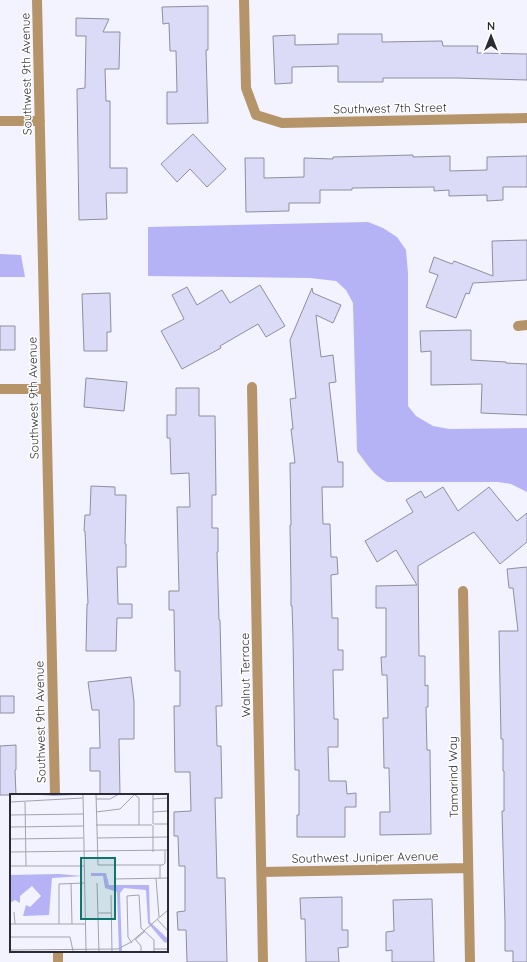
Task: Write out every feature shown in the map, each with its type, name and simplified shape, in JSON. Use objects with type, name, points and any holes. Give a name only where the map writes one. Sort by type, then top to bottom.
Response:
[{"type":"street","name":"Southwest 9th Avenue","points":[[37,0],[55,794]]},
{"type":"street","name":"Southwest 7th Street","points":[[244,0],[246,88],[256,115],[282,122],[527,118]]},
{"type":"street","points":[[0,121],[40,121]]},
{"type":"street","name":"Walnut Terrace","points":[[252,387],[263,962]]},
{"type":"street","points":[[0,389],[45,389]]},
{"type":"street","name":"Tamarind Way","points":[[463,590],[470,962]]},
{"type":"street","name":"Southwest Juniper Avenue","points":[[262,872],[468,868]]},
{"type":"shaded area","points":[[368,222],[383,228],[397,237],[406,250],[408,273],[408,406],[416,416],[433,426],[449,429],[527,428],[527,492],[511,484],[498,482],[387,482],[370,469],[357,451],[353,303],[346,290],[336,281],[310,278],[148,276],[148,227]]},
{"type":"shaded area","points":[[0,254],[21,255],[25,277],[0,277]]},
{"type":"building","points":[[208,6],[208,50],[206,50],[208,123],[167,124],[167,92],[177,92],[176,51],[170,51],[169,23],[163,24],[162,7]]},
{"type":"building","points":[[76,18],[109,19],[103,32],[120,32],[119,69],[105,69],[106,101],[110,101],[110,168],[127,168],[127,193],[106,193],[107,219],[79,220],[77,89],[85,88],[86,36],[76,36]]},
{"type":"building","points":[[338,34],[382,34],[382,42],[442,41],[443,46],[478,46],[477,53],[527,54],[527,80],[383,78],[383,82],[338,82],[338,66],[292,67],[292,83],[275,84],[273,36],[295,35],[295,45],[338,44]]},
{"type":"building","points":[[193,134],[226,169],[207,187],[190,169],[177,182],[161,164]]},
{"type":"building","points":[[413,155],[413,157],[450,156],[450,171],[487,170],[487,157],[527,156],[527,187],[503,187],[503,200],[487,201],[487,195],[449,196],[449,190],[434,191],[434,187],[320,190],[320,203],[289,203],[289,211],[246,212],[245,158],[264,158],[264,178],[304,177],[304,158],[333,159],[333,157]]},
{"type":"building","points":[[527,240],[527,280],[473,283],[469,294],[466,293],[456,318],[426,307],[438,275],[429,272],[434,257],[452,264],[454,261],[493,276],[492,241]]},
{"type":"building","points":[[260,285],[285,326],[266,337],[258,324],[220,346],[221,348],[182,369],[161,331],[184,319],[172,295],[187,287],[197,305],[222,290],[230,303]]},
{"type":"building","points":[[312,288],[313,293],[341,305],[333,323],[316,315],[321,357],[333,355],[336,382],[329,383],[338,462],[343,462],[343,487],[322,487],[323,524],[330,524],[331,557],[337,557],[338,574],[331,575],[332,618],[338,618],[338,650],[343,650],[343,670],[333,670],[334,719],[338,719],[338,747],[328,747],[329,781],[346,781],[347,794],[356,793],[356,807],[345,807],[345,837],[297,837],[297,815],[299,815],[299,770],[295,770],[290,525],[290,463],[295,463],[291,429],[293,429],[290,399],[296,398],[290,340]]},
{"type":"building","points":[[110,293],[111,332],[107,332],[107,351],[84,351],[82,294]]},
{"type":"building","points":[[0,326],[15,326],[15,350],[0,350]]},
{"type":"building","points":[[471,330],[471,360],[527,364],[527,415],[481,413],[482,384],[431,385],[431,351],[421,352],[420,331]]},
{"type":"building","points":[[86,378],[127,382],[124,411],[84,407]]},
{"type":"building","points":[[176,388],[199,388],[199,416],[215,416],[216,495],[212,495],[212,528],[218,528],[217,552],[222,706],[216,706],[217,746],[221,746],[222,798],[215,798],[217,878],[225,878],[227,962],[187,962],[186,930],[178,930],[177,912],[185,911],[185,866],[179,866],[178,836],[174,836],[174,812],[191,811],[190,772],[175,772],[174,706],[180,706],[180,671],[175,671],[174,610],[169,610],[169,591],[179,591],[177,507],[190,507],[189,473],[171,474],[170,438],[167,438],[167,415],[176,415]]},
{"type":"building","points":[[91,486],[115,487],[115,495],[126,495],[126,567],[117,567],[118,604],[132,604],[132,618],[117,618],[116,651],[86,651],[88,604],[84,531],[85,515],[90,515]]},
{"type":"building","points":[[443,487],[458,511],[489,487],[517,521],[527,513],[527,542],[500,564],[474,532],[418,566],[419,656],[425,656],[425,686],[428,685],[428,707],[426,707],[427,750],[430,750],[431,834],[380,835],[380,812],[390,812],[389,768],[384,768],[383,718],[388,718],[387,675],[382,675],[381,657],[386,657],[386,608],[376,608],[376,586],[417,585],[396,550],[377,562],[365,541],[413,512],[406,500],[421,491],[425,498]]},
{"type":"building","points":[[527,567],[527,962],[513,962],[513,951],[505,951],[502,811],[504,811],[504,771],[503,739],[501,739],[499,631],[518,631],[513,588],[509,588],[507,569]]},
{"type":"building","points":[[131,677],[134,701],[134,739],[119,739],[120,794],[100,794],[100,771],[90,771],[90,748],[100,748],[99,710],[92,710],[88,682]]},
{"type":"building","points":[[0,696],[14,696],[14,713],[0,713]]},
{"type":"building","points":[[16,745],[16,794],[0,795],[0,746]]},
{"type":"building","points":[[342,897],[342,930],[348,930],[348,947],[338,948],[339,962],[306,962],[305,919],[301,919],[300,898]]},
{"type":"building","points":[[432,899],[434,962],[392,962],[392,950],[386,951],[386,932],[394,931],[393,900]]}]
